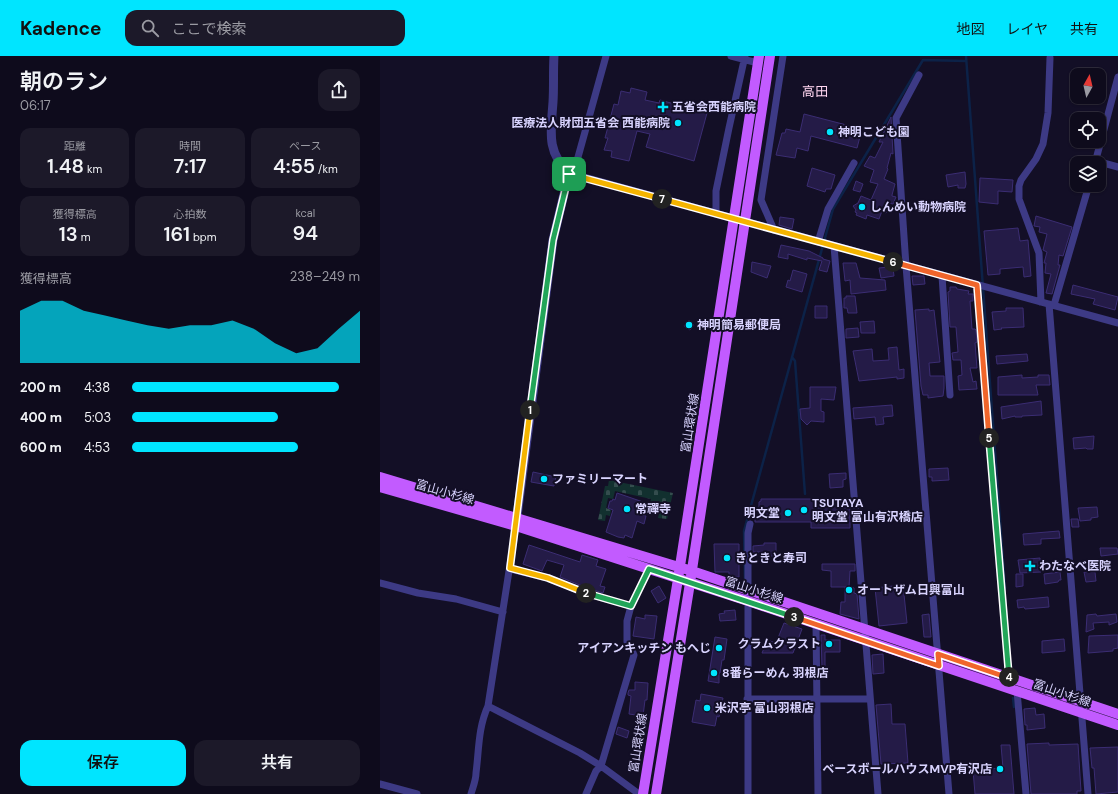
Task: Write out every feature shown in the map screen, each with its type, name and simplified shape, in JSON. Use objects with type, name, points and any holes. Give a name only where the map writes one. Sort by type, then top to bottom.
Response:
[{"type":"main road","name":"富山環状線","points":[[656,794],[692,571],[739,220],[758,60]]},
{"type":"main road","name":"富山環状線","points":[[643,794],[739,220],[769,61]]},
{"type":"main road","name":"富山小杉線","points":[[380,477],[516,522],[678,579],[1118,725]]},
{"type":"main road","name":"富山小杉線","points":[[380,487],[516,522],[680,567],[1118,714]]},
{"type":"street","points":[[554,56],[553,101],[550,126],[551,143],[554,155],[561,166],[569,174],[1118,323]]},
{"type":"street","points":[[471,794],[476,774],[478,742],[482,722],[488,706],[510,568],[553,240],[569,174],[575,168],[606,56]]},
{"type":"street","points":[[731,56],[758,60]]},
{"type":"street","points":[[774,230],[761,200],[783,56]]},
{"type":"street","points":[[716,214],[716,191],[745,58]]},
{"type":"street","points":[[1050,58],[1048,66],[1048,113],[1043,144],[1036,159],[1018,186],[1019,200],[1038,253],[1048,304],[1088,794]]},
{"type":"street","points":[[769,61],[781,68]]},
{"type":"street","points":[[919,75],[896,118],[906,266],[949,794]]},
{"type":"street","points":[[1098,156],[1118,77]]},
{"type":"street","points":[[818,242],[828,208],[854,163]]},
{"type":"street","points":[[1106,164],[1118,167]]},
{"type":"street","points":[[1048,304],[1087,192]]},
{"type":"street","points":[[834,246],[878,794]]},
{"type":"street","points":[[942,276],[950,395]]},
{"type":"street","points":[[977,285],[1009,678]]},
{"type":"street","points":[[748,794],[748,533],[750,524]]},
{"type":"street","points":[[510,568],[548,578],[585,593],[631,606]]},
{"type":"street","points":[[586,794],[596,771],[601,766],[634,656],[632,650],[627,647],[626,642],[627,621],[631,606],[649,569]]},
{"type":"street","points":[[380,583],[418,593],[456,599],[503,612]]},
{"type":"street","points":[[816,624],[818,794]]},
{"type":"street","points":[[1017,691],[1026,794]]},
{"type":"street","points":[[747,699],[870,699]]},
{"type":"street","points":[[488,706],[580,753],[601,766],[639,794]]},
{"type":"street","points":[[380,784],[417,794]]},
{"type":"green space","points":[[609,480],[673,493],[667,519],[658,518],[659,514],[649,512],[651,499],[615,491],[613,499],[608,498],[606,508],[611,510],[610,516],[606,515],[605,521],[598,520],[605,486],[608,486]]},
{"type":"building","points":[[631,88],[647,92],[645,100],[659,103],[660,100],[707,113],[694,161],[646,147],[650,134],[637,131],[629,161],[611,157],[612,151],[604,150],[608,138],[605,138],[614,104],[618,105],[621,91],[630,93]]},
{"type":"building","name":"神明こども園","points":[[804,114],[862,129],[857,148],[811,136],[808,151],[797,148],[795,158],[776,155],[782,133],[785,133],[786,129],[800,132]]},
{"type":"building","points":[[891,117],[893,154],[891,153],[888,169],[884,179],[895,184],[892,196],[896,197],[893,204],[889,203],[886,213],[882,211],[879,219],[867,215],[866,219],[856,215],[856,210],[853,206],[858,203],[861,196],[871,200],[878,184],[870,182],[874,170],[864,166],[870,156],[875,158],[883,142],[879,142]]},
{"type":"building","points":[[812,168],[835,175],[831,189],[826,189],[825,192],[807,186]]},
{"type":"building","points":[[965,172],[965,188],[958,188],[958,185],[948,187],[946,175]]},
{"type":"building","points":[[980,178],[1013,180],[1012,192],[998,191],[998,204],[979,202]]},
{"type":"building","points":[[856,181],[863,184],[860,192],[853,190]]},
{"type":"building","points":[[1036,216],[1072,227],[1063,256],[1059,255],[1058,265],[1060,265],[1052,294],[1046,293],[1051,274],[1045,273],[1046,263],[1044,263],[1047,252],[1043,250],[1047,234],[1039,232],[1040,227],[1034,226]]},
{"type":"building","points":[[780,217],[794,219],[792,229],[779,225]]},
{"type":"building","points":[[1018,228],[1020,241],[1028,240],[1031,276],[1024,277],[1023,267],[1000,269],[1000,274],[988,275],[984,231]]},
{"type":"building","points":[[781,245],[809,251],[823,259],[830,261],[827,272],[819,270],[822,261],[807,258],[807,260],[788,254],[788,259],[778,257]]},
{"type":"building","points":[[752,262],[771,266],[767,278],[751,272]]},
{"type":"building","points":[[843,263],[856,263],[860,278],[885,280],[886,290],[851,294],[850,280],[845,281]]},
{"type":"building","points":[[889,267],[890,269],[893,268],[894,276],[881,278],[879,268]]},
{"type":"building","points":[[793,270],[807,274],[802,292],[786,287],[788,280],[790,281]]},
{"type":"building","points":[[912,276],[924,276],[925,284],[913,285]]},
{"type":"building","points":[[1073,285],[1118,297],[1115,310],[1093,304],[1095,299],[1071,294]]},
{"type":"building","points":[[950,287],[956,287],[957,289],[969,291],[968,294],[973,294],[973,301],[970,301],[972,329],[976,330],[977,342],[975,343],[977,368],[970,368],[973,382],[976,381],[977,389],[959,390],[958,376],[962,375],[961,360],[953,360],[952,353],[958,352],[956,327],[950,327],[948,292],[950,291]]},
{"type":"building","points":[[846,296],[855,296],[857,313],[848,313],[847,308],[844,308],[844,298],[846,298]]},
{"type":"building","points":[[815,306],[827,306],[827,318],[815,318]]},
{"type":"building","points":[[1006,308],[1023,308],[1024,327],[1001,328],[1002,329],[994,330],[992,312],[1006,311]]},
{"type":"building","points":[[929,309],[929,311],[934,310],[940,362],[929,363],[930,376],[944,376],[944,388],[943,396],[928,398],[928,395],[923,395],[921,386],[915,310]]},
{"type":"building","name":"神明簡易郵便局","points":[[689,320],[694,325],[690,330],[684,326]]},
{"type":"building","points":[[874,321],[875,333],[861,333],[860,322]]},
{"type":"building","points":[[858,328],[859,337],[846,338],[846,329]]},
{"type":"building","points":[[897,347],[899,370],[904,369],[904,378],[897,379],[897,377],[859,381],[853,351],[872,349],[873,361],[889,360],[888,348]]},
{"type":"building","points":[[1027,354],[1028,361],[997,364],[996,356]]},
{"type":"building","points":[[1022,375],[1022,378],[1038,377],[1038,375],[1049,375],[1050,385],[1036,385],[1038,395],[998,395],[998,377]]},
{"type":"building","points":[[810,387],[836,387],[834,400],[821,399],[821,411],[824,412],[824,422],[811,421],[807,425],[801,419],[800,409],[810,408]]},
{"type":"building","points":[[1041,401],[1042,415],[1022,417],[1015,416],[1002,419],[1001,407]]},
{"type":"building","points":[[892,405],[893,416],[883,417],[884,424],[876,425],[875,417],[854,419],[853,408]]},
{"type":"building","points":[[1094,436],[1093,449],[1074,449],[1073,438]]},
{"type":"building","points":[[948,468],[949,480],[932,481],[932,477],[929,477],[929,469]]},
{"type":"building","name":"ファミリーマート","points":[[533,472],[556,477],[554,486],[531,482]]},
{"type":"building","points":[[846,473],[846,479],[843,480],[843,487],[830,488],[829,474]]},
{"type":"building","name":"常禪寺","points":[[617,493],[646,503],[642,515],[646,516],[644,524],[637,521],[632,538],[625,535],[624,538],[618,537],[606,532],[613,510],[608,508],[610,501],[613,499],[615,500]]},
{"type":"building","name":"TSUTAYA 明文堂 富山有沢橋店","points":[[761,499],[846,499],[846,504],[850,504],[850,528],[811,528],[811,522],[755,522],[755,516],[759,516],[759,502]]},
{"type":"building","points":[[1097,507],[1098,517],[1091,518],[1091,520],[1080,521],[1078,508]]},
{"type":"building","points":[[1071,519],[1078,519],[1079,527],[1072,527]]},
{"type":"building","points":[[1059,531],[1060,538],[1041,539],[1041,544],[1024,545],[1023,534]]},
{"type":"building","points":[[764,543],[776,543],[776,556],[764,556],[764,552],[753,552],[753,546],[764,545]]},
{"type":"building","name":"きときと寿司","points":[[714,544],[739,544],[739,577],[729,577],[729,572],[715,572]]},
{"type":"building","points":[[529,545],[580,562],[582,555],[598,560],[596,566],[606,569],[600,586],[605,587],[603,593],[560,577],[564,565],[547,560],[542,571],[523,564]]},
{"type":"building","points":[[1100,548],[1117,548],[1118,554],[1101,556]]},
{"type":"building","name":"わたなべ医院","points":[[1040,558],[1041,572],[1020,573],[1018,560]]},
{"type":"building","points":[[822,564],[855,564],[855,571],[850,571],[849,587],[831,587],[831,571],[822,570]]},
{"type":"building","points":[[1060,572],[1061,580],[1058,582],[1045,584],[1044,574]]},
{"type":"building","points":[[1084,572],[1095,572],[1096,581],[1086,582]]},
{"type":"building","points":[[1016,574],[1023,574],[1023,586],[1016,587]]},
{"type":"building","points":[[903,585],[907,623],[879,626],[875,588]]},
{"type":"building","points":[[659,586],[666,598],[658,603],[651,591]]},
{"type":"building","points":[[845,587],[854,588],[854,593],[857,594],[859,619],[840,614],[841,602],[845,602]]},
{"type":"building","points":[[1048,597],[1049,607],[1025,609],[1024,607],[1018,608],[1017,600]]},
{"type":"building","points":[[735,610],[736,620],[720,621],[719,614],[725,613],[724,611]]},
{"type":"building","points":[[929,614],[931,637],[924,637],[922,615]]},
{"type":"building","points":[[1096,614],[1097,616],[1116,614],[1117,622],[1109,625],[1109,622],[1093,623],[1094,629],[1086,632],[1087,615]]},
{"type":"building","points":[[645,615],[657,616],[654,639],[633,636],[636,617],[645,619]]},
{"type":"building","points":[[784,623],[802,629],[793,653],[762,653],[765,646],[767,647],[770,641],[776,643]]},
{"type":"building","name":"クラムクラスト","points":[[821,635],[825,635],[825,640],[840,640],[840,652],[825,652],[825,666],[822,667]]},
{"type":"building","points":[[1118,635],[1118,648],[1113,649],[1113,651],[1088,653],[1089,636]]},
{"type":"building","points":[[715,637],[727,639],[724,660],[722,660],[719,673],[719,683],[708,681]]},
{"type":"building","points":[[1064,639],[1065,651],[1042,653],[1042,641]]},
{"type":"building","points":[[883,654],[884,673],[873,674],[872,655]]},
{"type":"building","points":[[635,682],[648,683],[647,700],[645,700],[643,716],[629,714],[631,696],[628,695],[628,693],[629,690],[635,690]]},
{"type":"building","name":"米沢亭 富山羽根店","points":[[701,694],[723,698],[719,717],[717,716],[715,726],[692,722],[696,700],[700,701]]},
{"type":"building","points":[[891,704],[892,724],[905,724],[908,763],[881,764],[876,705]]},
{"type":"building","points":[[1035,708],[1036,715],[1044,714],[1045,728],[1027,730],[1027,725],[1025,725],[1024,709]]},
{"type":"building","points":[[618,727],[629,731],[627,738],[616,734]]},
{"type":"building","points":[[1049,743],[1049,745],[1078,744],[1081,791],[1077,791],[1077,794],[1031,794],[1027,744]]},
{"type":"building","name":"ベースボールハウスMVP有沢店","points":[[1001,745],[1010,745],[1014,794],[975,794],[973,770],[1003,768]]},
{"type":"building","points":[[1118,747],[1118,792],[1096,794],[1094,768],[1092,768],[1090,748]]},
{"type":"waterway","points":[[966,56],[1005,588]]},
{"type":"waterway","points":[[745,579],[744,531],[833,209],[923,60],[966,61]]},
{"type":"waterway","points":[[792,357],[795,361],[805,494]]},
{"type":"waterway","points":[[1013,698],[1014,707]]},
{"type":"place","name":"五省会西能病院","points":[[663,107]]},
{"type":"place","name":"医療法人財団五省会 西能病院","points":[[678,123]]},
{"type":"place","name":"神明こども園","points":[[830,132]]},
{"type":"place","name":"しんめい動物病院","points":[[862,207]]},
{"type":"place","name":"神明簡易郵便局","points":[[689,325]]},
{"type":"place","name":"ファミリーマート","points":[[544,479]]},
{"type":"place","name":"常禪寺","points":[[627,509]]},
{"type":"place","name":"TSUTAYA 明文堂 富山有沢橋店","points":[[804,510]]},
{"type":"place","name":"明文堂","points":[[788,513]]},
{"type":"place","name":"きときと寿司","points":[[727,558]]},
{"type":"place","name":"わたなべ医院","points":[[1030,566]]},
{"type":"place","name":"オートザム日興富山","points":[[849,590]]},
{"type":"place","name":"クラムクラスト","points":[[829,644]]},
{"type":"place","name":"アイアンキッチン もへじ","points":[[719,648]]},
{"type":"place","name":"8番らーめん 羽根店","points":[[714,673]]},
{"type":"place","name":"米沢亭 富山羽根店","points":[[707,708]]},
{"type":"place","name":"ベースボールハウスMVP有沢店","points":[[1000,769]]},
{"type":"district","name":"高田","points":[[815,91]]},
{"type":"route","points":[[569,174],[977,285],[1009,678],[938,654],[939,666],[649,569],[631,606],[585,593],[562,585],[548,578],[510,568],[553,240],[569,174]]}]
